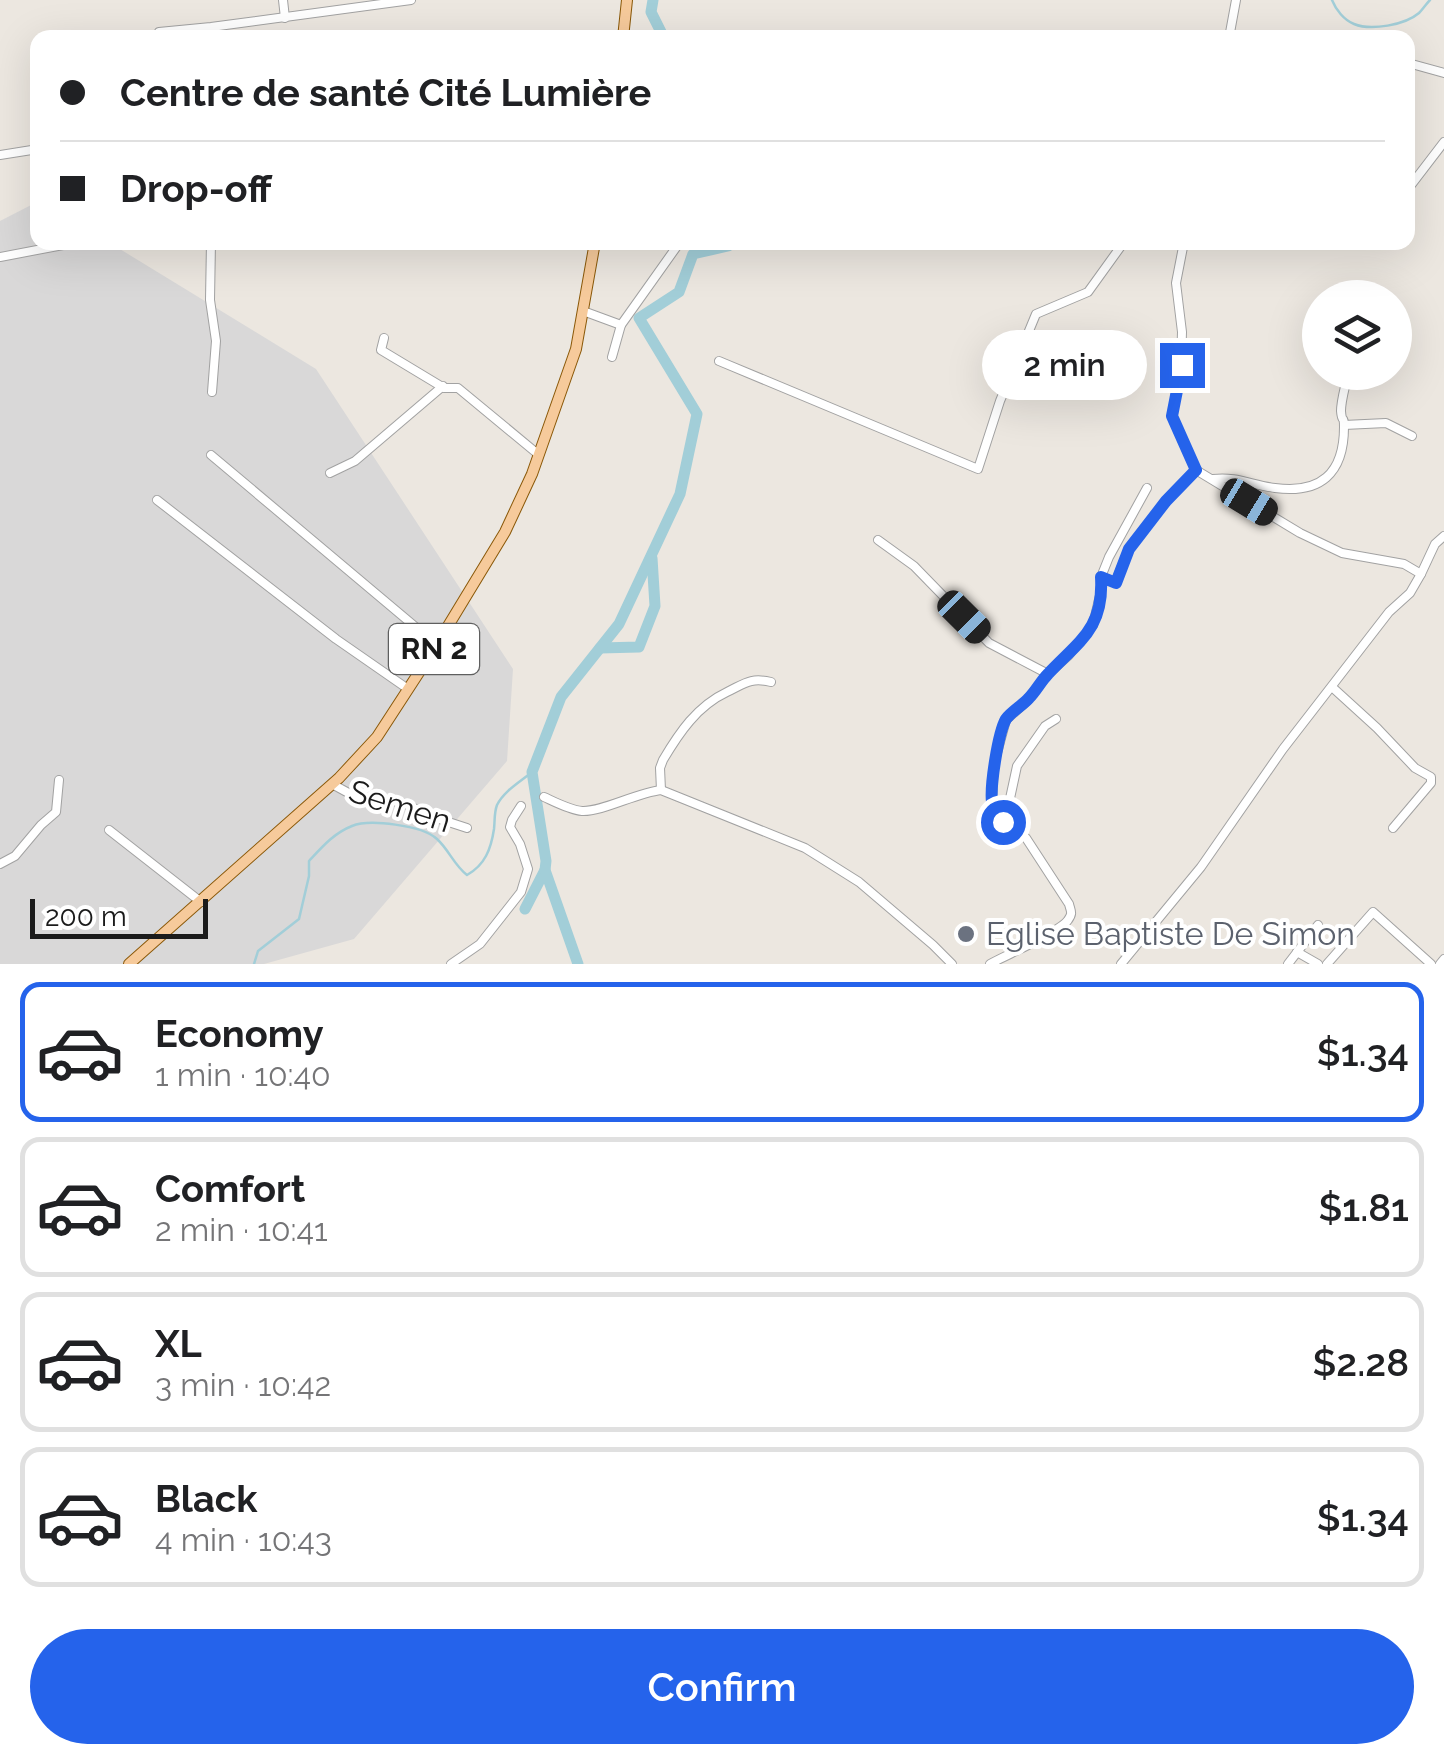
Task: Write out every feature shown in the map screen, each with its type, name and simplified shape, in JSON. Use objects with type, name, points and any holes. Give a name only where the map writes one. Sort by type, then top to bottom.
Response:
[{"type":"main road","points":[[623,30],[627,0]]},
{"type":"main road","name":"RN 2","points":[[128,964],[332,784],[377,737],[437,645],[504,532],[532,474],[576,349],[594,250]]},
{"type":"street","points":[[283,0],[285,18]]},
{"type":"street","points":[[222,30],[411,0]]},
{"type":"street","points":[[1230,30],[1236,0]]},
{"type":"street","points":[[1415,65],[1444,73]]},
{"type":"street","points":[[1415,179],[1444,142]]},
{"type":"street","points":[[0,155],[30,151]]},
{"type":"street","points":[[0,257],[37,250]]},
{"type":"street","points":[[212,250],[210,300],[216,341],[212,392]]},
{"type":"street","points":[[612,357],[620,325],[674,250]]},
{"type":"street","points":[[718,362],[978,470],[1000,400],[1036,314],[1088,292],[1118,250]]},
{"type":"street","points":[[1182,250],[1176,283],[1182,365],[1172,416],[1196,470],[1300,533],[1342,553],[1404,564],[1421,574]]},
{"type":"street","points":[[583,312],[620,325]]},
{"type":"street","points":[[384,338],[381,350],[444,388],[458,388],[539,454]]},
{"type":"street","points":[[330,473],[355,461],[443,386]]},
{"type":"street","points":[[1213,479],[1230,477],[1260,486],[1298,490],[1326,480],[1341,450],[1345,390]]},
{"type":"street","points":[[1344,425],[1386,424],[1412,436]]},
{"type":"street","points":[[212,455],[437,645]]},
{"type":"street","points":[[1101,577],[1116,583],[1129,549],[1196,470]]},
{"type":"street","points":[[990,964],[1058,930],[1071,912],[1026,838],[997,816],[992,802],[994,764],[1006,720],[1093,626],[1101,577],[1147,488]]},
{"type":"street","points":[[157,500],[336,639],[408,689]]},
{"type":"street","points":[[1121,964],[1201,867],[1283,749],[1389,612],[1410,593],[1435,544],[1444,536]]},
{"type":"street","points":[[878,540],[914,566],[989,642],[1048,674]]},
{"type":"street","points":[[660,790],[662,760],[699,709],[740,684],[759,679],[771,682]]},
{"type":"street","points":[[1332,687],[1415,768],[1431,777],[1432,782],[1393,828]]},
{"type":"street","points":[[1003,822],[1016,766],[1045,726],[1056,719]]},
{"type":"street","points":[[0,864],[16,856],[56,812],[60,780]]},
{"type":"street","name":"Semen","points":[[332,784],[354,796],[388,800],[467,828]]},
{"type":"street","points":[[544,797],[579,811],[660,790],[805,848],[859,882],[952,964]]},
{"type":"street","points":[[451,964],[480,944],[521,892],[528,869],[510,827],[521,806]]},
{"type":"street","points":[[109,830],[201,902]]},
{"type":"street","points":[[1326,964],[1373,912],[1431,964]]},
{"type":"street","points":[[1288,964],[1318,924]]},
{"type":"street","points":[[1297,952],[1318,964]]},
{"type":"shaded area","points":[[30,206],[30,250],[121,250],[316,369],[513,669],[507,761],[354,939],[264,964],[0,964],[0,221]]},
{"type":"waterway","points":[[653,0],[651,12],[660,30]]},
{"type":"waterway","points":[[1332,0],[1347,20],[1369,27],[1405,21],[1430,0]]},
{"type":"waterway","points":[[578,964],[545,870],[532,772],[561,697],[619,624],[680,494],[697,414],[639,318],[679,292],[693,254],[710,250]]},
{"type":"waterway","points":[[600,648],[639,647],[655,606],[652,558]]},
{"type":"waterway","points":[[254,964],[258,951],[299,919],[309,861],[340,832],[370,823],[420,830],[437,839],[467,875],[489,850],[500,800],[532,772]]},
{"type":"waterway","points":[[525,909],[545,870]]},
{"type":"place","name":"Eglise Baptiste De Simon","points":[[966,934]]},
{"type":"route","points":[[1003,822],[992,802],[994,764],[1006,720],[1093,626],[1101,577],[1116,583],[1129,549],[1196,470],[1172,416],[1182,365]]}]
